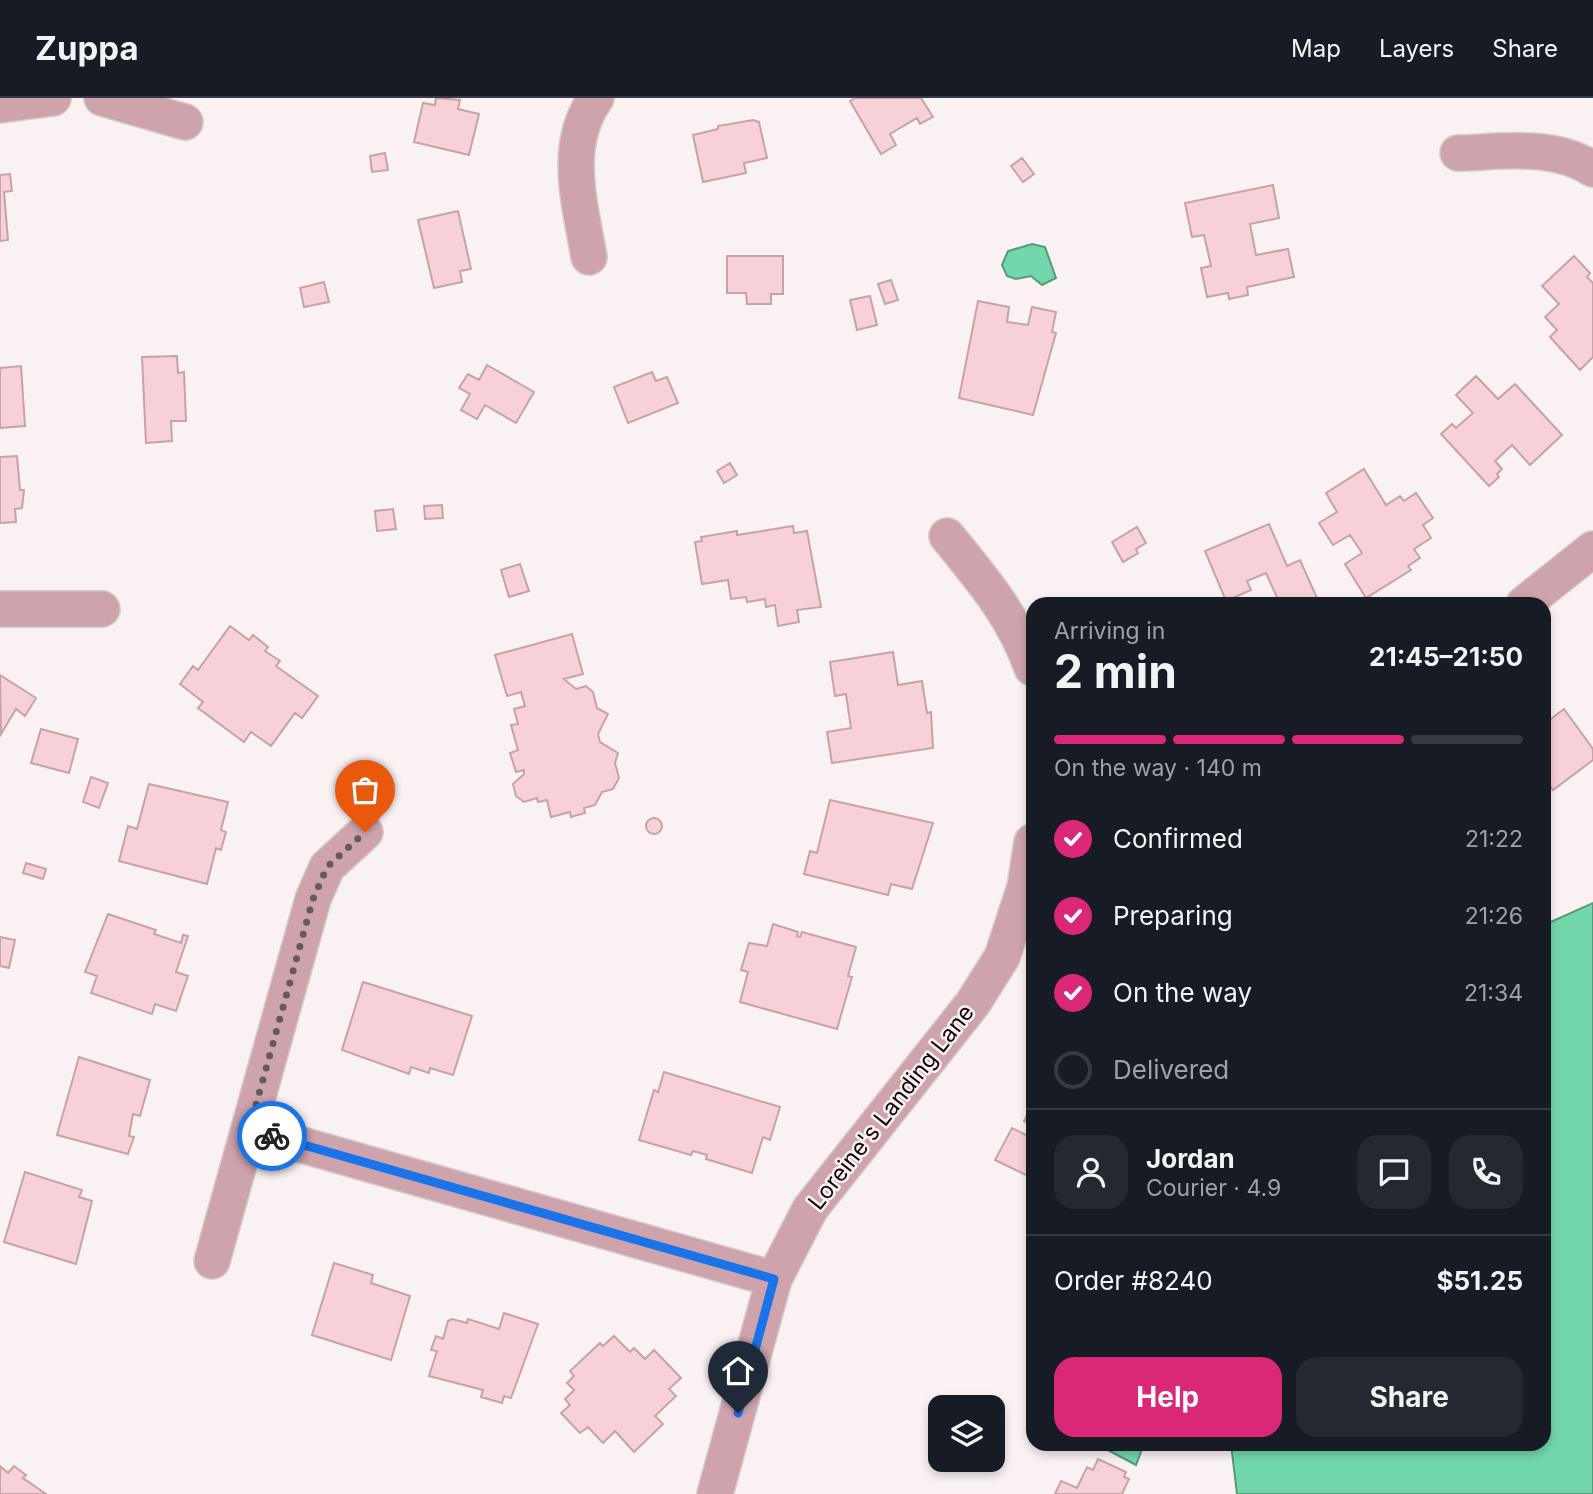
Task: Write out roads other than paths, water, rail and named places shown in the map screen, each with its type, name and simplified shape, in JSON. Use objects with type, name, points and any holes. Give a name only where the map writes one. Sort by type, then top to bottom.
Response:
[{"type":"street","points":[[0,104],[53,98]]},
{"type":"street","points":[[102,98],[185,122]]},
{"type":"street","points":[[589,257],[578,196],[576,155],[577,136],[596,98]]},
{"type":"street","points":[[1458,153],[1549,151],[1582,161],[1593,169]]},
{"type":"street","points":[[947,536],[1001,602],[1021,636],[1026,651]]},
{"type":"street","points":[[1533,597],[1593,549]]},
{"type":"street","points":[[0,609],[102,609]]},
{"type":"street","points":[[212,1261],[313,899],[327,867],[365,832]]},
{"type":"street","name":"Loreine's Landing Lane","points":[[715,1494],[774,1279],[810,1209],[973,1003],[1002,957],[1026,881]]},
{"type":"street","points":[[249,1130],[774,1279]]}]
